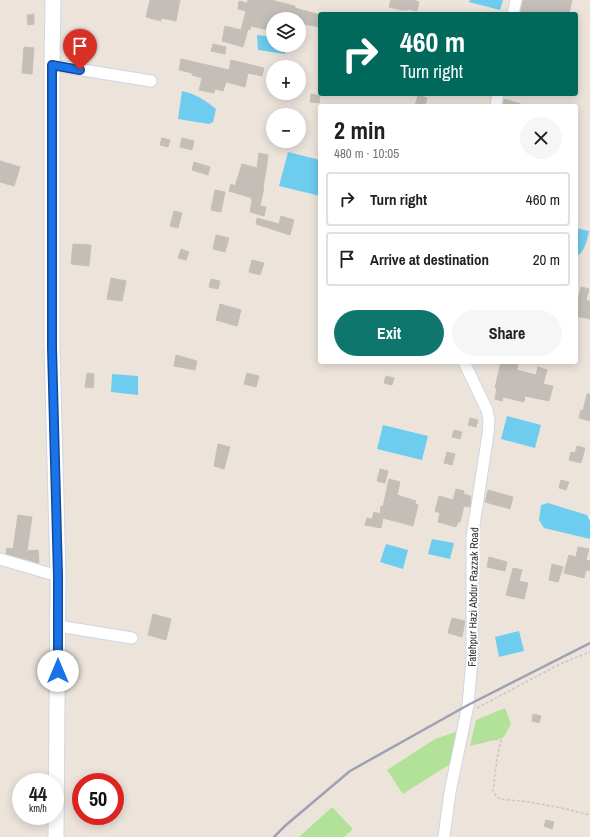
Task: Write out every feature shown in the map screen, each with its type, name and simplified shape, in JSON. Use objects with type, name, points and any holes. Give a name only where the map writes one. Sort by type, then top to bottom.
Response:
[{"type":"main road","points":[[53,0],[52,348],[58,576],[56,837]]},
{"type":"street","points":[[513,12],[516,0]]},
{"type":"street","points":[[52,65],[152,82]]},
{"type":"street","name":"Fatehpur Hazi Abdur Razzak Road","points":[[444,837],[450,792],[466,714],[472,660],[472,538],[489,420],[487,410],[465,364]]},
{"type":"street","points":[[0,559],[58,576]]},
{"type":"street","points":[[58,626],[132,638]]},
{"type":"path","points":[[466,714],[560,664],[590,652]]},
{"type":"path","points":[[459,747],[481,741],[501,740],[496,759],[493,791],[500,800],[529,802],[590,815]]},
{"type":"green space","points":[[505,708],[511,724],[503,738],[470,746],[476,720]]},
{"type":"green space","points":[[458,731],[456,750],[450,764],[403,794],[387,770],[435,739]]},
{"type":"green space","points":[[332,807],[353,829],[344,837],[299,837]]},
{"type":"water","points":[[470,0],[503,0],[500,10],[469,2]]},
{"type":"water","points":[[257,35],[266,36],[266,51],[258,50]]},
{"type":"water","points":[[272,52],[285,52],[285,54]]},
{"type":"water","points":[[182,91],[200,98],[216,109],[213,122],[209,124],[178,119]]},
{"type":"water","points":[[288,152],[318,160],[318,196],[279,186]]},
{"type":"water","points":[[578,228],[589,231],[584,249],[578,256]]},
{"type":"water","points":[[112,374],[138,376],[138,395],[111,392]]},
{"type":"water","points":[[507,416],[541,425],[535,448],[501,439]]},
{"type":"water","points":[[383,425],[428,436],[422,460],[377,449]]},
{"type":"water","points":[[548,503],[587,515],[590,521],[590,539],[544,528],[539,520],[541,505]]},
{"type":"water","points":[[432,539],[454,543],[450,559],[428,554]]},
{"type":"water","points":[[386,544],[408,550],[403,569],[380,562]]},
{"type":"water","points":[[519,631],[524,651],[499,657],[495,637]]},
{"type":"building","points":[[150,0],[180,0],[176,21],[161,18],[161,21],[146,17]]},
{"type":"building","points":[[248,0],[271,0],[295,6],[295,8],[318,14],[318,27],[306,24],[306,12],[266,12],[266,29],[251,26],[250,30],[248,29],[243,47],[222,41],[225,26],[241,30],[246,11],[238,9],[239,1],[247,3]]},
{"type":"building","points":[[391,0],[413,0],[419,2],[417,11],[389,7]]},
{"type":"building","points":[[523,0],[572,0],[569,12],[520,12]]},
{"type":"building","points":[[34,14],[34,24],[28,25],[27,15]]},
{"type":"building","points":[[72,38],[78,38],[77,55],[80,55],[79,62],[70,61]]},
{"type":"building","points":[[213,44],[226,47],[225,54],[211,51]]},
{"type":"building","points":[[24,47],[34,48],[32,74],[22,73]]},
{"type":"building","points":[[181,59],[229,70],[231,60],[264,68],[262,76],[248,73],[245,87],[226,82],[223,91],[215,89],[214,93],[199,90],[202,78],[192,75],[192,73],[179,70]]},
{"type":"building","points":[[311,94],[320,96],[319,103],[310,102]]},
{"type":"building","points":[[418,96],[427,98],[426,104],[416,104]]},
{"type":"building","points":[[504,99],[521,104],[503,104]]},
{"type":"building","points":[[162,138],[170,140],[168,147],[160,145]]},
{"type":"building","points":[[182,138],[194,141],[192,150],[180,147]]},
{"type":"building","points":[[259,153],[268,155],[260,206],[266,207],[264,216],[250,212],[252,198],[229,191],[231,184],[235,186],[242,164],[257,168]]},
{"type":"building","points":[[0,161],[20,167],[14,186],[0,182]]},
{"type":"building","points":[[194,162],[210,167],[208,175],[192,170]]},
{"type":"building","points":[[215,190],[225,192],[221,212],[211,210]]},
{"type":"building","points":[[174,211],[182,213],[178,228],[170,226]]},
{"type":"building","points":[[281,216],[294,220],[290,235],[256,224],[257,218],[279,224]]},
{"type":"building","points":[[216,235],[229,238],[225,252],[213,249]]},
{"type":"building","points":[[73,244],[91,245],[89,266],[71,264]]},
{"type":"building","points":[[181,249],[189,252],[186,260],[178,258]]},
{"type":"building","points":[[252,260],[264,263],[260,275],[249,272]]},
{"type":"building","points":[[111,278],[126,281],[122,301],[107,299]]},
{"type":"building","points":[[211,279],[220,281],[218,289],[209,287]]},
{"type":"building","points":[[581,287],[589,289],[586,300],[590,301],[590,319],[578,316],[578,300]]},
{"type":"building","points":[[220,304],[241,310],[237,326],[216,320]]},
{"type":"building","points":[[176,355],[197,361],[195,370],[174,366]]},
{"type":"building","points":[[501,364],[515,364],[518,365],[517,370],[536,375],[538,367],[547,370],[543,384],[553,386],[549,401],[525,396],[524,402],[503,397],[502,401],[495,399],[497,388],[495,388]]},
{"type":"building","points":[[87,373],[94,374],[93,388],[85,387]]},
{"type":"building","points":[[247,373],[259,376],[256,387],[244,384]]},
{"type":"building","points":[[386,376],[394,378],[392,385],[384,383]]},
{"type":"building","points":[[587,394],[590,394],[590,421],[579,418],[581,410],[583,411]]},
{"type":"building","points":[[470,418],[478,420],[476,427],[468,425]]},
{"type":"building","points":[[454,430],[462,432],[460,439],[452,437]]},
{"type":"building","points":[[218,444],[230,447],[224,469],[214,466]]},
{"type":"building","points":[[577,446],[585,448],[581,463],[569,460],[571,452],[575,453]]},
{"type":"building","points":[[447,452],[455,454],[452,465],[444,463]]},
{"type":"building","points":[[380,469],[388,471],[385,483],[377,481]]},
{"type":"building","points":[[389,479],[400,482],[397,495],[416,501],[415,504],[418,505],[413,526],[383,518],[381,528],[365,525],[367,518],[372,519],[374,512],[380,514]]},
{"type":"building","points":[[561,480],[569,482],[566,490],[559,488]]},
{"type":"building","points":[[456,489],[464,491],[463,494],[471,496],[470,507],[464,506],[460,522],[458,522],[456,527],[438,522],[440,513],[435,511],[439,496],[453,500]]},
{"type":"building","points":[[488,490],[513,497],[510,509],[485,502]]},
{"type":"building","points":[[18,515],[32,517],[27,551],[38,550],[39,563],[6,554],[7,548],[13,549]]},
{"type":"building","points":[[578,547],[589,549],[586,560],[590,561],[590,571],[586,570],[584,578],[564,573],[569,555],[576,557]]},
{"type":"building","points":[[489,557],[507,562],[505,571],[487,567]]},
{"type":"building","points":[[552,564],[563,567],[558,582],[549,580]]},
{"type":"building","points":[[513,568],[522,570],[519,581],[528,583],[524,599],[506,595]]},
{"type":"building","points":[[153,614],[171,619],[166,640],[148,635]]},
{"type":"building","points":[[452,618],[465,621],[462,637],[448,633]]},
{"type":"building","points":[[533,714],[541,716],[539,723],[532,721]]},
{"type":"building","points":[[546,820],[554,822],[552,829],[544,826]]},
{"type":"railway","points":[[274,837],[350,771],[468,705],[590,643]]},
{"type":"route","points":[[58,671],[58,576],[52,348],[52,65],[80,70]]}]
